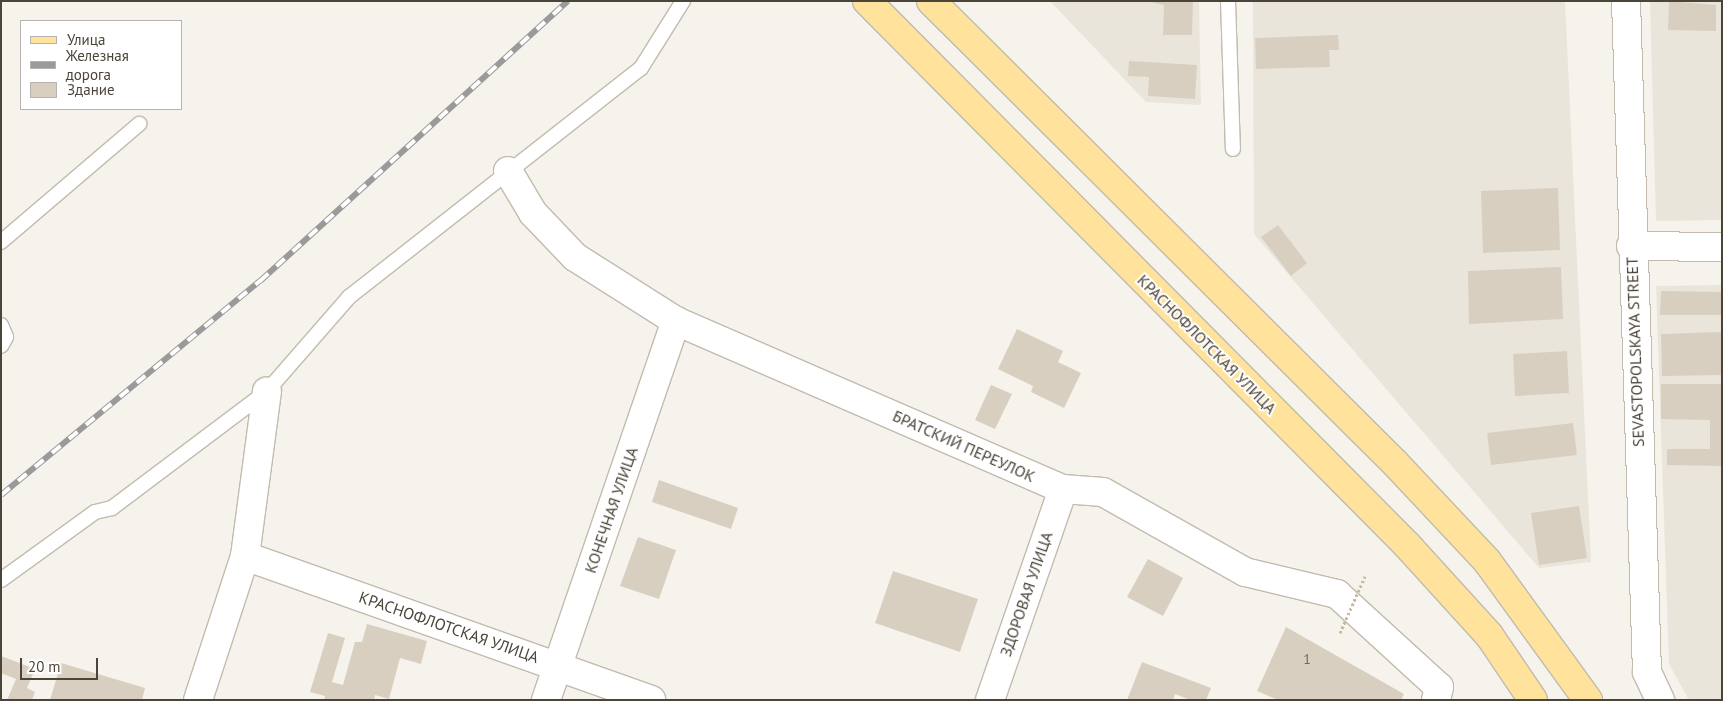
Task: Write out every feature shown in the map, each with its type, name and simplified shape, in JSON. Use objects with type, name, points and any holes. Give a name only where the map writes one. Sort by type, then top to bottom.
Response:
[{"type":"main road","name":"КРАСНОФЛОТСКАЯ УЛИЦА","points":[[867,1],[1407,545],[1488,635],[1533,700]]},
{"type":"main road","points":[[931,1],[1395,463],[1487,561],[1588,700]]},
{"type":"street","name":"SEVASTOPOLSKAYA STREET","points":[[1626,1],[1631,246],[1648,672],[1660,700]]},
{"type":"street","name":"БРАТСКИЙ ПЕРЕУЛОК","points":[[508,171],[533,213],[575,257],[676,320],[1063,489],[1103,492],[1245,572],[1337,594],[1438,694]]},
{"type":"street","points":[[1631,246],[1722,247]]},
{"type":"street","name":"КОНЕЧНАЯ УЛИЦА","points":[[546,700],[676,320]]},
{"type":"street","points":[[198,700],[245,556],[267,391]]},
{"type":"street","name":"ЗДОРОВАЯ УЛИЦА","points":[[990,700],[1063,489]]},
{"type":"street","name":"КРАСНОФЛОТСКАЯ УЛИЦА","points":[[245,556],[557,665],[651,700]]},
{"type":"lane","points":[[1,580],[96,512],[112,508],[267,391],[349,297],[641,68],[683,1]]},
{"type":"lane","points":[[1228,1],[1233,149]]},
{"type":"lane","points":[[1,242],[139,124]]},
{"type":"lane","points":[[1,325],[6,336],[1,346]]},
{"type":"path","points":[[1340,633],[1365,576]]},
{"type":"shaded area","points":[[1050,1],[1199,1],[1201,105],[1146,102]]},
{"type":"shaded area","points":[[1253,1],[1565,1],[1591,562],[1539,568],[1254,234]]},
{"type":"shaded area","points":[[1650,1],[1722,1],[1722,220],[1656,221]]},
{"type":"shaded area","points":[[1722,285],[1722,700],[1689,700],[1669,664],[1656,286]]},
{"type":"building","points":[[1146,1],[1193,1],[1192,35],[1163,35],[1164,5]]},
{"type":"building","points":[[1669,1],[1716,5],[1716,31],[1668,30]]},
{"type":"building","points":[[1338,35],[1339,50],[1329,50],[1330,67],[1256,69],[1255,38]]},
{"type":"building","points":[[1129,61],[1197,65],[1195,99],[1148,96],[1149,77],[1128,76]]},
{"type":"building","points":[[1558,188],[1560,250],[1483,253],[1481,191]]},
{"type":"building","points":[[1278,225],[1307,263],[1291,276],[1261,237]]},
{"type":"building","points":[[1561,267],[1563,319],[1469,324],[1468,271]]},
{"type":"building","points":[[1661,291],[1722,292],[1722,315],[1660,315]]},
{"type":"building","points":[[1017,329],[1063,351],[1058,362],[1081,373],[1064,408],[1031,392],[1033,386],[998,369]]},
{"type":"building","points":[[1721,332],[1722,375],[1662,376],[1661,334]]},
{"type":"building","points":[[1567,351],[1569,393],[1515,396],[1513,354]]},
{"type":"building","points":[[1661,384],[1722,384],[1722,466],[1667,465],[1667,449],[1710,449],[1710,420],[1661,419]]},
{"type":"building","points":[[991,385],[1012,394],[995,429],[975,420]]},
{"type":"building","points":[[1573,423],[1577,455],[1491,465],[1487,433]]},
{"type":"building","points":[[659,480],[738,508],[731,529],[652,502]]},
{"type":"building","points":[[1579,506],[1587,558],[1539,565],[1531,513]]},
{"type":"building","points":[[638,537],[676,550],[659,599],[620,586]]},
{"type":"building","points":[[1148,559],[1183,578],[1163,616],[1127,597]]},
{"type":"building","points":[[893,571],[978,599],[960,652],[875,623]]},
{"type":"building","points":[[367,624],[427,641],[421,664],[400,658],[389,699],[375,695],[374,700],[324,700],[325,696],[310,692],[328,633],[345,638],[332,682],[343,685],[355,642],[362,642]]},
{"type":"building","points":[[1286,627],[1404,694],[1401,700],[1278,700],[1257,691]]},
{"type":"building","points":[[1,656],[35,669],[27,688],[35,692],[32,700],[7,700],[16,679],[1,673]]},
{"type":"building","points":[[1142,662],[1211,688],[1206,700],[1190,700],[1175,694],[1173,700],[1127,700]]},
{"type":"building","points":[[61,663],[145,688],[142,700],[50,700]]},
{"type":"railway","points":[[1,495],[260,281],[568,1]]}]
